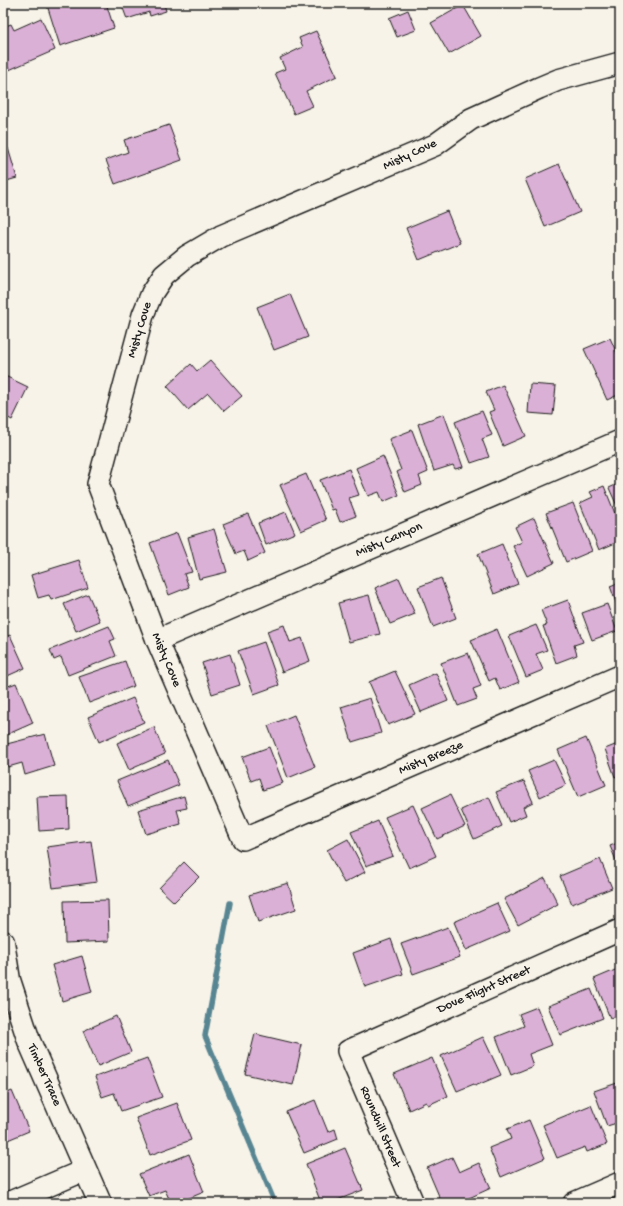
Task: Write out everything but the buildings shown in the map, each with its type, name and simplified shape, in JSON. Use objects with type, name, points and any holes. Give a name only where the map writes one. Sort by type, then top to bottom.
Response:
[{"type":"street","name":"Misty Cove","points":[[243,839],[157,640],[98,484],[143,316],[152,293],[164,275],[187,256],[221,236],[435,145],[471,119],[539,88],[558,80],[620,63]]},
{"type":"street","name":"Misty Canyon","points":[[157,640],[620,441]]},
{"type":"street","name":"Misty Breeze","points":[[243,839],[620,676]]},
{"type":"street","name":"Dove Flight Street","points":[[348,1051],[620,930]]},
{"type":"street","name":"Timber Trace","points":[[4,952],[9,980],[29,1041],[100,1203]]},
{"type":"street","name":"Roundhill Street","points":[[348,1051],[413,1203]]},
{"type":"street","points":[[8,1203],[85,1170]]},
{"type":"street","points":[[574,1203],[620,1183]]},
{"type":"waterway","points":[[230,903],[205,1036],[275,1203]]}]
